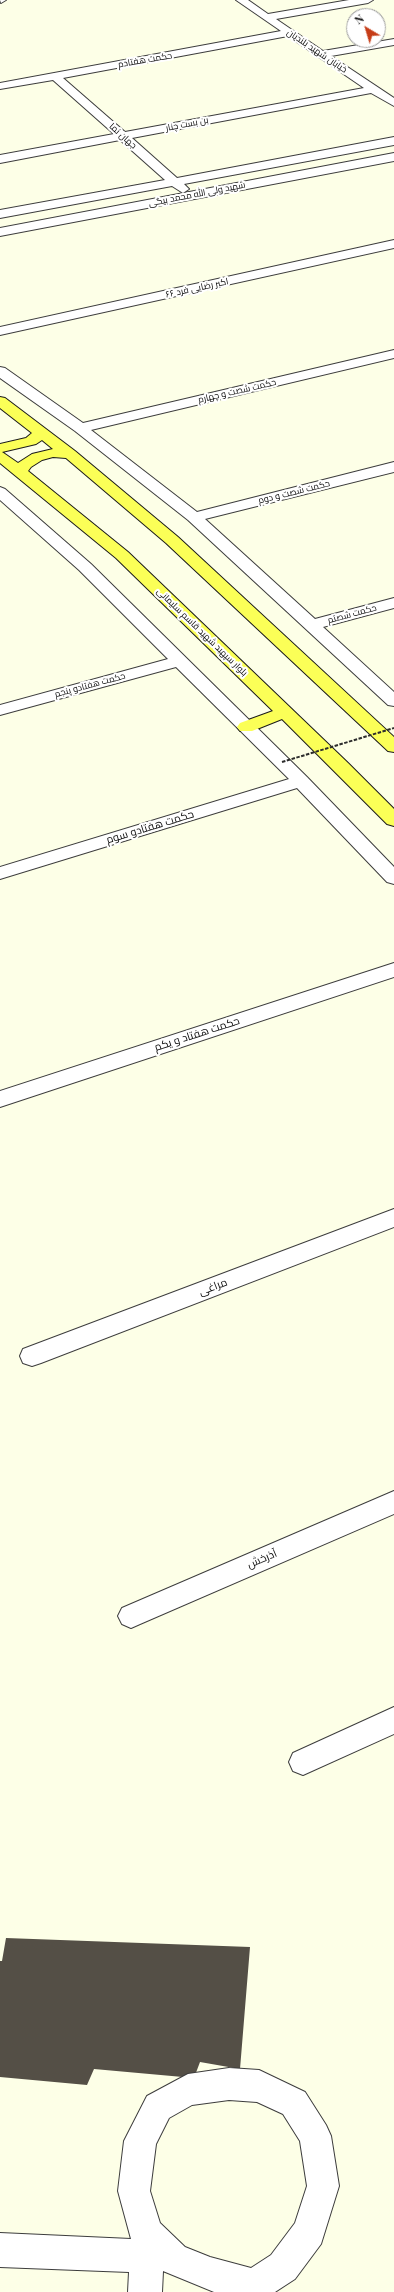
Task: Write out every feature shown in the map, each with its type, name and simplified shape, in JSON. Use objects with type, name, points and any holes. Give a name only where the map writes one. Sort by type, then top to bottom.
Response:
[{"type":"main road","points":[[0,401],[70,454],[172,540],[394,747]]},
{"type":"main road","points":[[0,448],[26,443],[42,432]]},
{"type":"main road","points":[[20,472],[25,464],[37,457],[53,453],[70,454]]},
{"type":"main road","name":"بلوار سپهبد شهید قاسم سلیمانی","points":[[0,456],[122,555],[286,712],[394,820]]},
{"type":"main road","points":[[246,727],[286,712]]},
{"type":"street","name":"خیابان شهید بلندیان","points":[[241,0],[394,103]]},
{"type":"street","points":[[266,17],[368,0]]},
{"type":"street","name":"حکمت هفتادم","points":[[0,86],[289,33]]},
{"type":"street","points":[[323,54],[394,42]]},
{"type":"street","name":"جهان نما","points":[[56,76],[190,196]]},
{"type":"street","name":"بن بست چنار","points":[[0,159],[374,89]]},
{"type":"street","name":"شهید ولی الله محمد بیگی","points":[[0,214],[394,141]]},
{"type":"street","name":"شهید ولی الله محمد بیگی","points":[[0,232],[394,157]]},
{"type":"street","name":"۶۶ اکبر رضایی فرد","points":[[0,331],[394,244]]},
{"type":"street","name":"حکمت شصت و چهارم","points":[[80,428],[394,354]]},
{"type":"street","points":[[0,371],[80,428],[194,517],[394,701]]},
{"type":"street","name":"حکمت شصت و دوم","points":[[194,517],[394,467]]},
{"type":"street","points":[[0,492],[85,567],[301,781],[394,878]]},
{"type":"street","name":"حکمت شصتم","points":[[311,625],[394,603]]},
{"type":"street","name":"حکمت هفتادو پنجم","points":[[0,710],[180,661]]},
{"type":"street","name":"حکمت هفتادو سوم","points":[[0,873],[301,781]]},
{"type":"street","name":"حکمت هفتاد و یکم","points":[[0,1099],[394,970]]},
{"type":"street","name":"مراغی","points":[[32,1356],[394,1218]]},
{"type":"street","name":"آذرخش","points":[[131,1616],[394,1502]]},
{"type":"street","points":[[303,1762],[394,1720]]},
{"type":"street","points":[[0,2250],[146,2245],[173,2259],[210,2274],[256,2289],[283,2267],[308,2232],[323,2186],[315,2136],[294,2103],[259,2086],[229,2084],[188,2090],[158,2107],[140,2141],[134,2191],[146,2245],[145,2292]]},
{"type":"path","points":[[282,762],[394,728]]},
{"type":"building","points":[[6,1938],[250,1947],[240,2069],[200,2062],[194,2078],[94,2069],[87,2085],[0,2077],[0,1961],[2,1961]]}]
